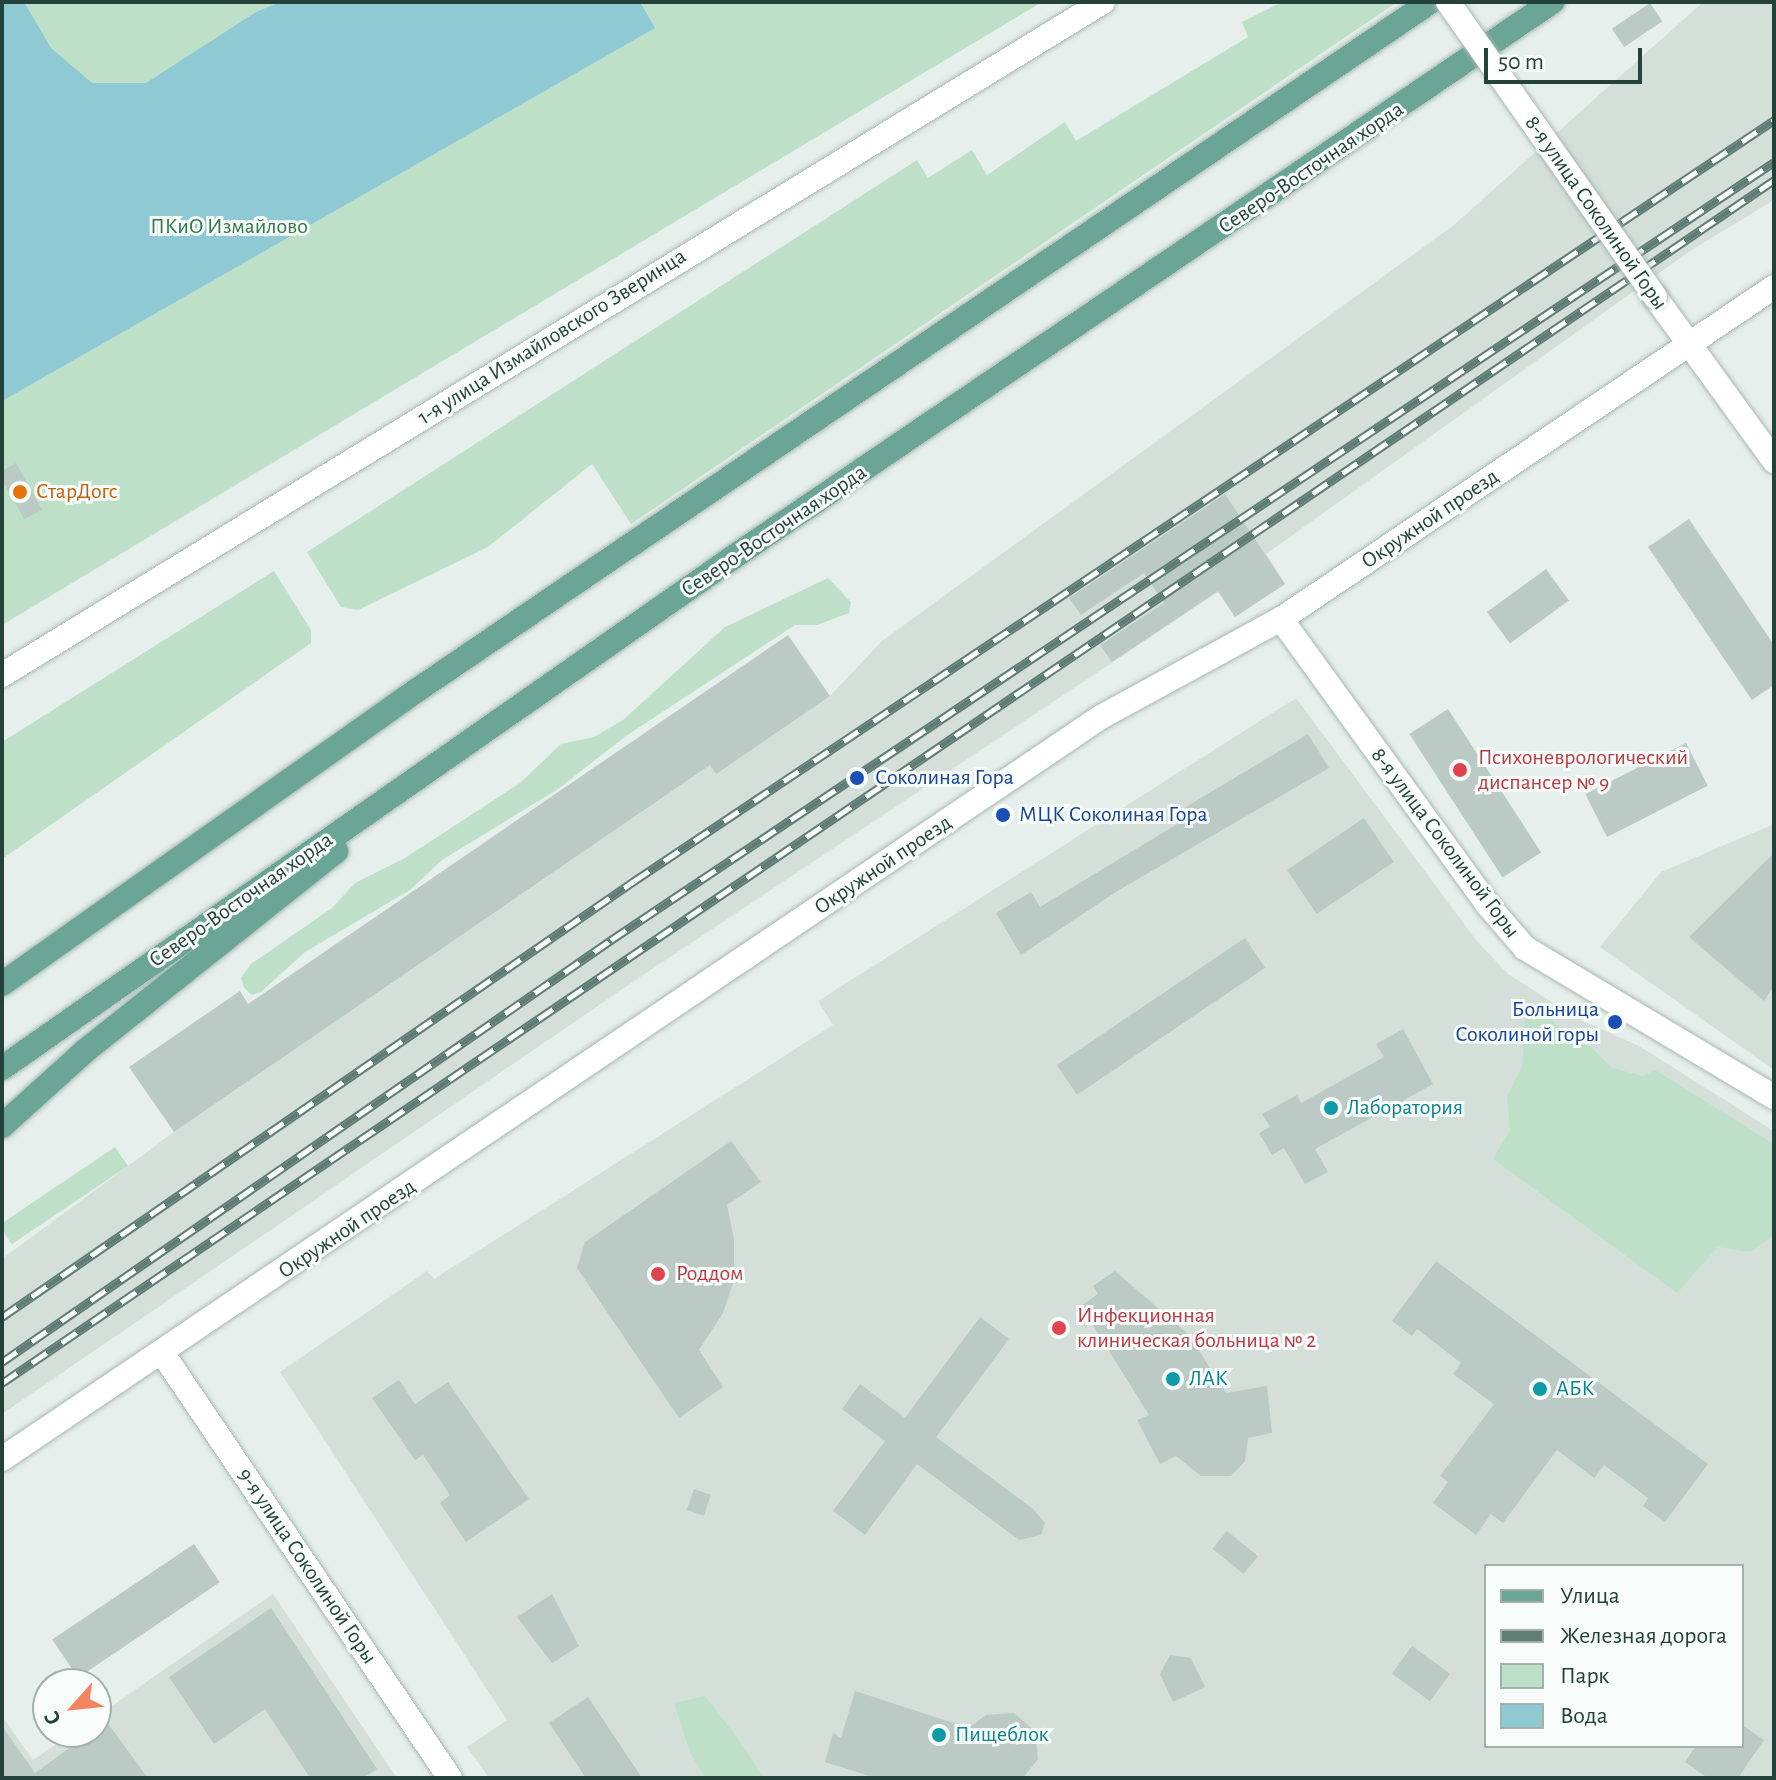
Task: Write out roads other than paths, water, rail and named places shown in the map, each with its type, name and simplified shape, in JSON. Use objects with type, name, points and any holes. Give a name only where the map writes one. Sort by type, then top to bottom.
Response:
[{"type":"main road","points":[[2,984],[420,688],[1430,2]]},
{"type":"main road","name":"Северо-Восточная хорда","points":[[2,1068],[523,703],[1552,2]]},
{"type":"main road","points":[[2,1126],[85,1051],[523,703]]},
{"type":"street","name":"1-я улица Измайловского Зверинца","points":[[2,675],[1103,2]]},
{"type":"street","name":"8-я улица Соколиной Горы","points":[[1448,2],[1774,461]]},
{"type":"street","name":"Окружной проезд","points":[[2,1459],[163,1354],[1101,717],[1281,619],[1768,292]]},
{"type":"street","name":"8-я улица Соколиной Горы","points":[[1281,619],[1487,904],[1525,948],[1774,1097]]},
{"type":"street","name":"9-я улица Соколиной Горы","points":[[163,1354],[450,1778]]},
{"type":"water","points":[[2,2],[24,2],[51,48],[92,83],[146,83],[256,12],[280,2],[640,2],[655,28],[2,401]]},
{"type":"railway","points":[[2,1317],[634,881],[1774,120]]},
{"type":"railway","points":[[2,1362],[611,940],[1774,162]]},
{"type":"railway","points":[[2,1383],[1774,180]]},
{"type":"place","name":"СтарДогс","points":[[20,492]]},
{"type":"place","name":"Психоневрологический диспансер № 9","points":[[1460,770]]},
{"type":"place","name":"Соколиная Гора","points":[[857,778]]},
{"type":"place","name":"МЦК Соколиная Гора","points":[[1003,815]]},
{"type":"place","name":"Больница Соколиной горы","points":[[1615,1022]]},
{"type":"place","name":"Лаборатория","points":[[1331,1108]]},
{"type":"place","name":"Роддом","points":[[658,1274]]},
{"type":"place","name":"Инфекционная клиническая больница № 2","points":[[1059,1328]]},
{"type":"place","name":"ЛАК","points":[[1173,1379]]},
{"type":"place","name":"АБК","points":[[1540,1389]]},
{"type":"place","name":"Пищеблок","points":[[939,1735]]},
{"type":"park label","name":"ПКиО Измайлово","points":[[229,227]]}]
